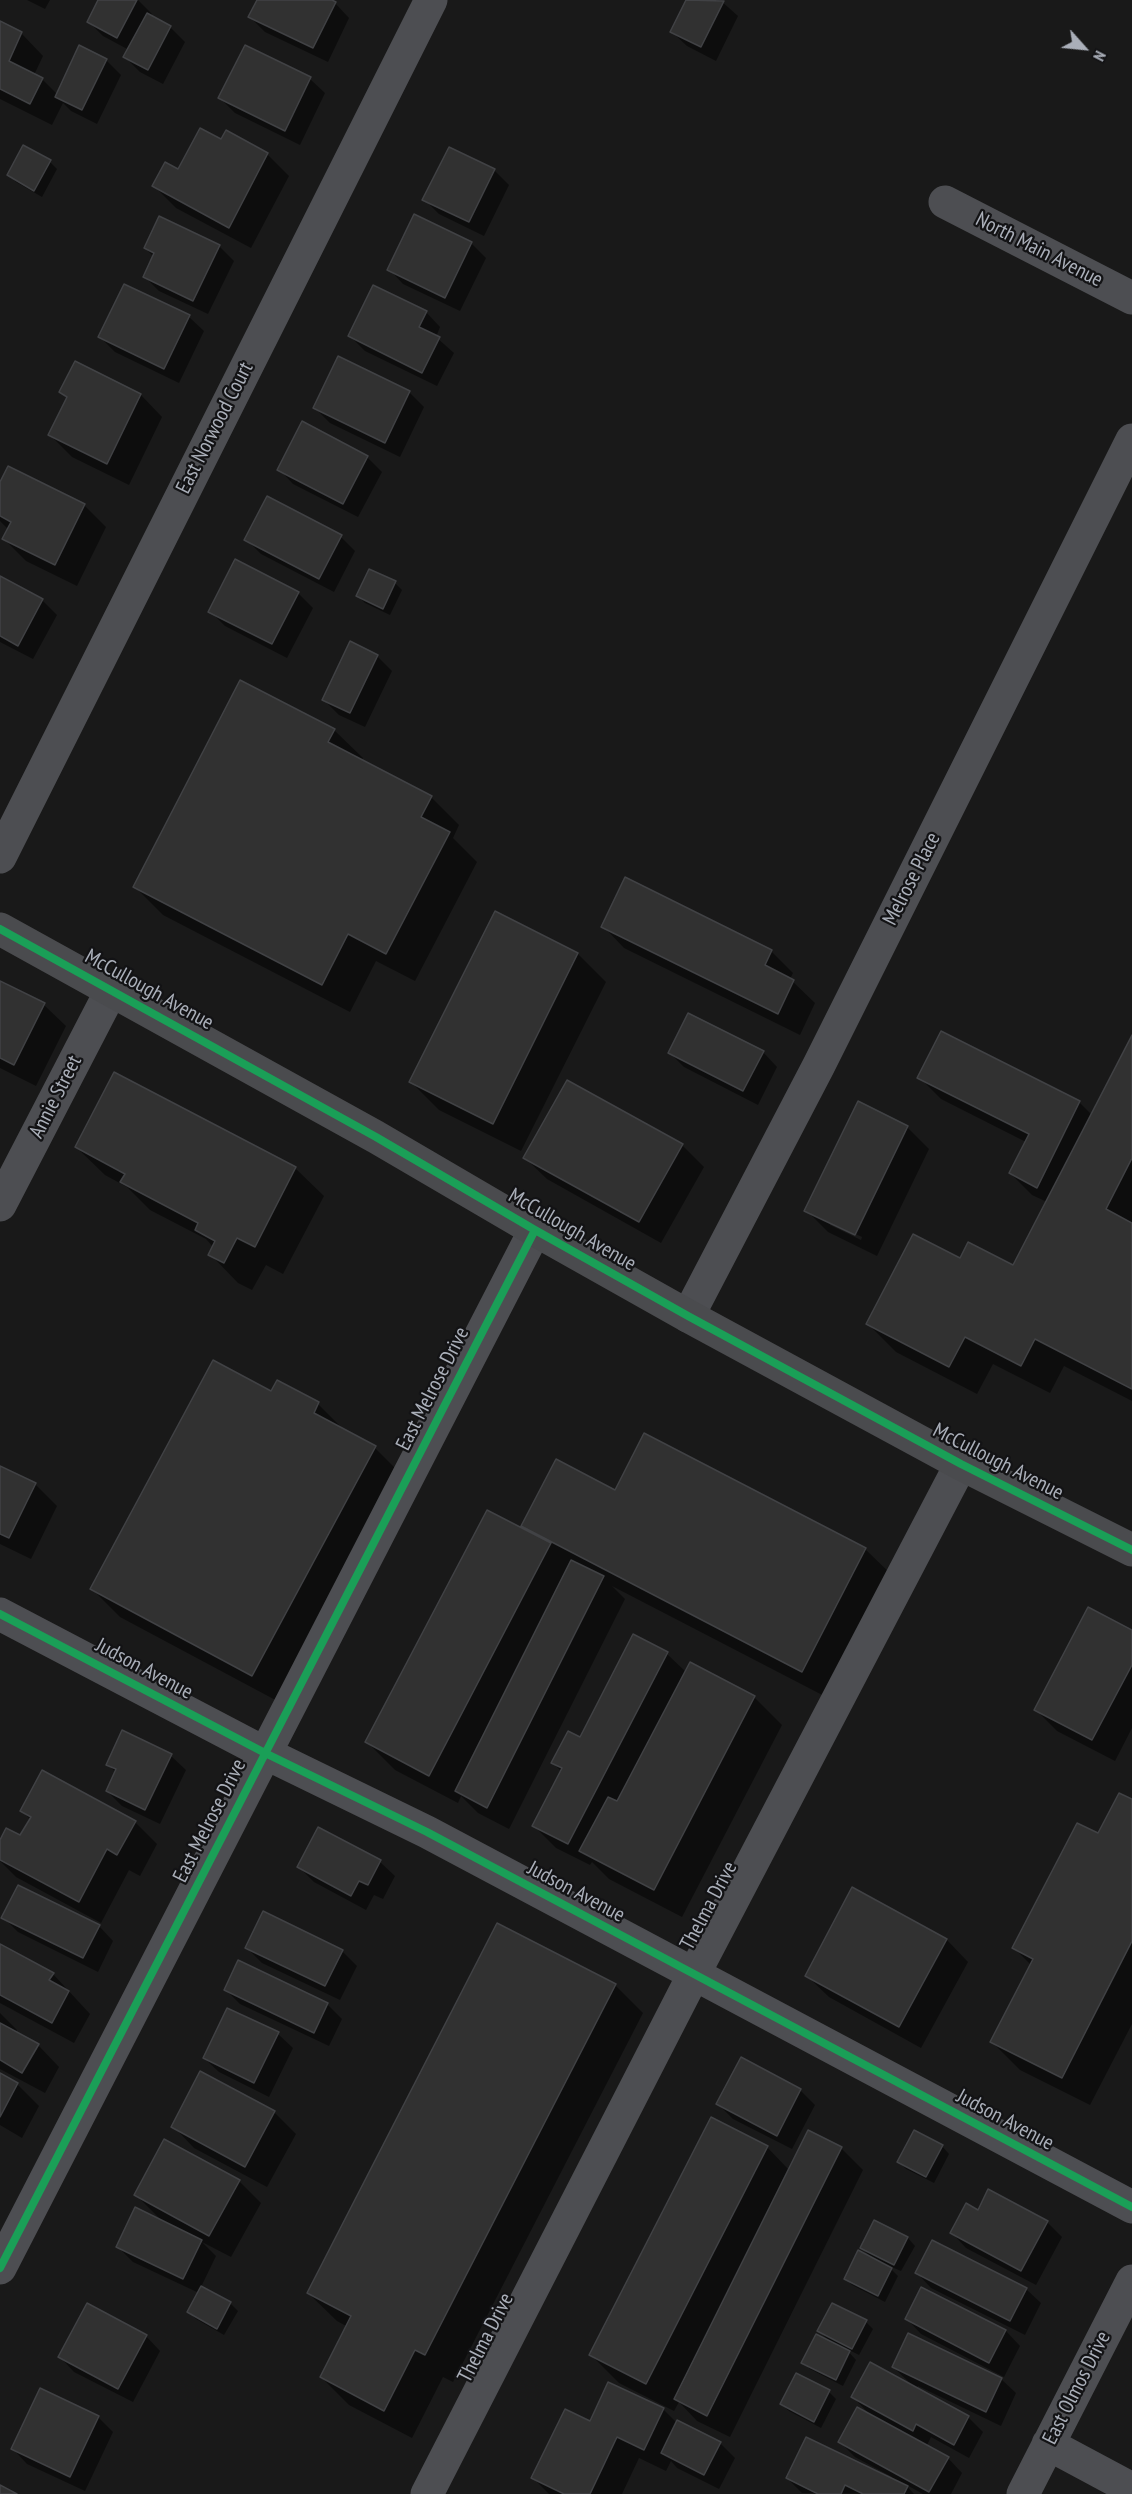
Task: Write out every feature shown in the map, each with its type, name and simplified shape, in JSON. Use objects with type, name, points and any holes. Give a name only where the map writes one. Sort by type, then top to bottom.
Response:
[{"type":"main road","name":"McCullough Avenue","points":[[0,929],[376,1137],[688,1316],[961,1464],[1132,1550]]},
{"type":"street","name":"East Norwood Court","points":[[0,857],[430,0]]},
{"type":"street","name":"North Main Avenue","points":[[945,202],[1132,298]]},
{"type":"street","name":"Melrose Place","points":[[688,1316],[818,1067],[1132,440]]},
{"type":"street","name":"Annie Street","points":[[0,1205],[112,989]]},
{"type":"street","name":"East Melrose Drive","points":[[0,2268],[535,1230]]},
{"type":"street","name":"Thelma Drive","points":[[427,2494],[693,1976],[961,1464]]},
{"type":"street","name":"Judson Avenue","points":[[0,1614],[265,1753],[427,1832],[693,1976],[1132,2207]]},
{"type":"street","name":"East Olmos Drive","points":[[1023,2494],[1132,2281]]},
{"type":"street","points":[[1048,2444],[1132,2489]]},
{"type":"building","points":[[98,0],[137,0],[117,38],[87,22]]},
{"type":"building","points":[[257,0],[332,0],[336,2],[313,48],[248,17]]},
{"type":"building","points":[[686,0],[724,1],[701,47],[670,32]]},
{"type":"building","points":[[147,13],[171,26],[148,70],[123,57]]},
{"type":"building","points":[[0,21],[22,32],[9,61],[43,78],[30,104],[0,89]]},
{"type":"building","points":[[79,45],[107,59],[82,110],[55,97]]},
{"type":"building","points":[[245,45],[311,77],[285,131],[218,98]]},
{"type":"building","points":[[200,128],[221,139],[226,130],[268,153],[229,228],[152,186],[165,162],[178,169]]},
{"type":"building","points":[[23,145],[51,160],[34,191],[7,175]]},
{"type":"building","points":[[449,147],[495,169],[469,222],[422,200]]},
{"type":"building","points":[[414,214],[472,242],[445,298],[387,270]]},
{"type":"building","points":[[159,216],[220,245],[193,301],[143,277],[154,253],[144,248]]},
{"type":"building","points":[[124,284],[190,315],[164,369],[98,337]]},
{"type":"building","points":[[373,285],[427,311],[419,327],[440,337],[422,373],[348,336]]},
{"type":"building","points":[[338,356],[410,391],[385,443],[313,408]]},
{"type":"building","points":[[75,361],[141,394],[107,464],[48,435],[67,397],[59,392]]},
{"type":"building","points":[[302,421],[368,456],[343,504],[277,470]]},
{"type":"building","points":[[8,466],[85,504],[55,565],[2,539],[11,522],[0,516],[0,482]]},
{"type":"building","points":[[267,496],[342,535],[319,579],[244,540]]},
{"type":"building","points":[[235,559],[299,592],[272,644],[208,612]]},
{"type":"building","points":[[369,569],[396,581],[383,609],[356,596]]},
{"type":"building","points":[[0,576],[43,599],[18,646],[0,636]]},
{"type":"building","points":[[350,641],[378,655],[350,713],[322,700]]},
{"type":"building","points":[[240,680],[335,729],[328,742],[432,796],[421,817],[450,832],[386,954],[348,934],[322,985],[133,887]]},
{"type":"building","points":[[625,877],[772,950],[765,965],[794,980],[778,1014],[601,927]]},
{"type":"building","points":[[495,911],[578,953],[493,1124],[409,1082]]},
{"type":"building","points":[[0,981],[45,1003],[14,1065],[0,1058]]},
{"type":"building","points":[[688,1013],[764,1051],[743,1091],[668,1053]]},
{"type":"building","points":[[941,1031],[1080,1101],[1037,1188],[1009,1173],[1029,1134],[917,1078]]},
{"type":"building","points":[[1132,1035],[1132,1158],[1106,1209],[1132,1223],[1132,1389],[1035,1339],[1021,1366],[965,1337],[949,1367],[866,1324],[913,1234],[960,1258],[968,1242],[1013,1265]]},
{"type":"building","points":[[114,1072],[296,1167],[255,1247],[237,1238],[224,1263],[208,1255],[215,1241],[195,1230],[198,1223],[120,1182],[125,1174],[75,1147]]},
{"type":"building","points":[[567,1080],[683,1144],[639,1222],[523,1158]]},
{"type":"building","points":[[858,1101],[908,1126],[855,1235],[804,1211]]},
{"type":"building","points":[[213,1360],[271,1391],[277,1380],[319,1402],[314,1413],[376,1446],[252,1676],[90,1589]]},
{"type":"building","points":[[644,1433],[866,1548],[802,1672],[521,1526],[556,1459],[615,1490]]},
{"type":"building","points":[[0,1466],[36,1483],[9,1538],[0,1534]]},
{"type":"building","points":[[487,1510],[551,1543],[429,1776],[365,1742]]},
{"type":"building","points":[[571,1560],[604,1576],[487,1808],[455,1791]]},
{"type":"building","points":[[1088,1607],[1132,1630],[1132,1665],[1092,1740],[1034,1710]]},
{"type":"building","points":[[633,1634],[668,1652],[568,1844],[532,1826],[562,1768],[551,1763],[568,1731],[580,1737]]},
{"type":"building","points":[[690,1662],[755,1696],[654,1890],[579,1851],[608,1797],[617,1801]]},
{"type":"building","points":[[122,1730],[172,1754],[145,1810],[106,1791],[116,1769],[106,1765]]},
{"type":"building","points":[[42,1770],[136,1821],[117,1855],[107,1849],[79,1902],[0,1860],[0,1840],[6,1828],[20,1835],[31,1817],[20,1811]]},
{"type":"building","points":[[1119,1793],[1132,1799],[1132,1941],[1062,2078],[990,2042],[1033,1959],[1012,1948],[1077,1823],[1098,1833]]},
{"type":"building","points":[[318,1827],[381,1860],[368,1885],[359,1881],[351,1896],[297,1867]]},
{"type":"building","points":[[18,1885],[100,1925],[83,1958],[1,1918]]},
{"type":"building","points":[[852,1887],[947,1939],[899,2027],[805,1976]]},
{"type":"building","points":[[263,1911],[343,1950],[325,1986],[245,1948]]},
{"type":"building","points":[[497,1923],[616,1984],[425,2355],[415,2350],[384,2411],[320,2377],[351,2316],[307,2293]]},
{"type":"building","points":[[0,1944],[54,1973],[49,1980],[69,1991],[52,2023],[0,1995]]},
{"type":"building","points":[[238,1960],[328,2003],[314,2033],[224,1990]]},
{"type":"building","points":[[227,2008],[279,2032],[254,2083],[203,2058]]},
{"type":"building","points":[[0,2023],[39,2044],[22,2073],[0,2060]]},
{"type":"building","points":[[741,2057],[801,2089],[777,2136],[716,2104]]},
{"type":"building","points":[[200,2071],[275,2111],[245,2167],[171,2127]]},
{"type":"building","points":[[0,2073],[18,2083],[0,2117]]},
{"type":"building","points":[[711,2117],[768,2146],[646,2384],[589,2355]]},
{"type":"building","points":[[808,2130],[842,2147],[707,2416],[674,2399]]},
{"type":"building","points":[[914,2130],[943,2145],[926,2177],[897,2162]]},
{"type":"building","points":[[164,2139],[240,2180],[209,2236],[134,2195]]},
{"type":"building","points":[[988,2189],[1048,2221],[1021,2271],[950,2233],[966,2203],[978,2210]]},
{"type":"building","points":[[135,2207],[202,2240],[183,2279],[116,2247]]},
{"type":"building","points":[[874,2220],[908,2237],[894,2265],[860,2248]]},
{"type":"building","points":[[932,2240],[1027,2288],[1010,2321],[915,2273]]},
{"type":"building","points":[[858,2250],[892,2268],[878,2296],[844,2279]]},
{"type":"building","points":[[201,2286],[231,2302],[217,2329],[187,2312]]},
{"type":"building","points":[[921,2287],[1006,2330],[989,2363],[905,2319]]},
{"type":"building","points":[[87,2303],[147,2335],[118,2389],[58,2357]]},
{"type":"building","points":[[832,2303],[867,2320],[852,2349],[817,2331]]},
{"type":"building","points":[[908,2333],[1002,2378],[986,2412],[892,2367]]},
{"type":"building","points":[[816,2334],[850,2351],[836,2380],[801,2363]]},
{"type":"building","points":[[870,2362],[969,2416],[954,2445],[916,2424],[913,2431],[851,2397]]},
{"type":"building","points":[[796,2373],[830,2390],[814,2422],[780,2404]]},
{"type":"building","points":[[608,2382],[664,2408],[644,2450],[617,2437],[590,2494],[564,2494],[531,2478],[565,2409],[590,2421]]},
{"type":"building","points":[[40,2388],[99,2416],[70,2477],[11,2449]]},
{"type":"building","points":[[857,2407],[949,2457],[929,2492],[838,2442]]},
{"type":"building","points":[[677,2420],[721,2442],[704,2475],[661,2453]]},
{"type":"building","points":[[806,2437],[908,2486],[904,2494],[863,2494],[845,2485],[841,2494],[818,2494],[786,2478]]},
{"type":"building","points":[[0,2485],[17,2494],[0,2494]]},
{"type":"cycle path","points":[[0,929],[376,1137],[688,1316],[961,1464],[1132,1550]]},
{"type":"cycle path","points":[[0,2268],[535,1230]]},
{"type":"cycle path","points":[[0,1614],[265,1753],[427,1832],[1132,2207]]}]
